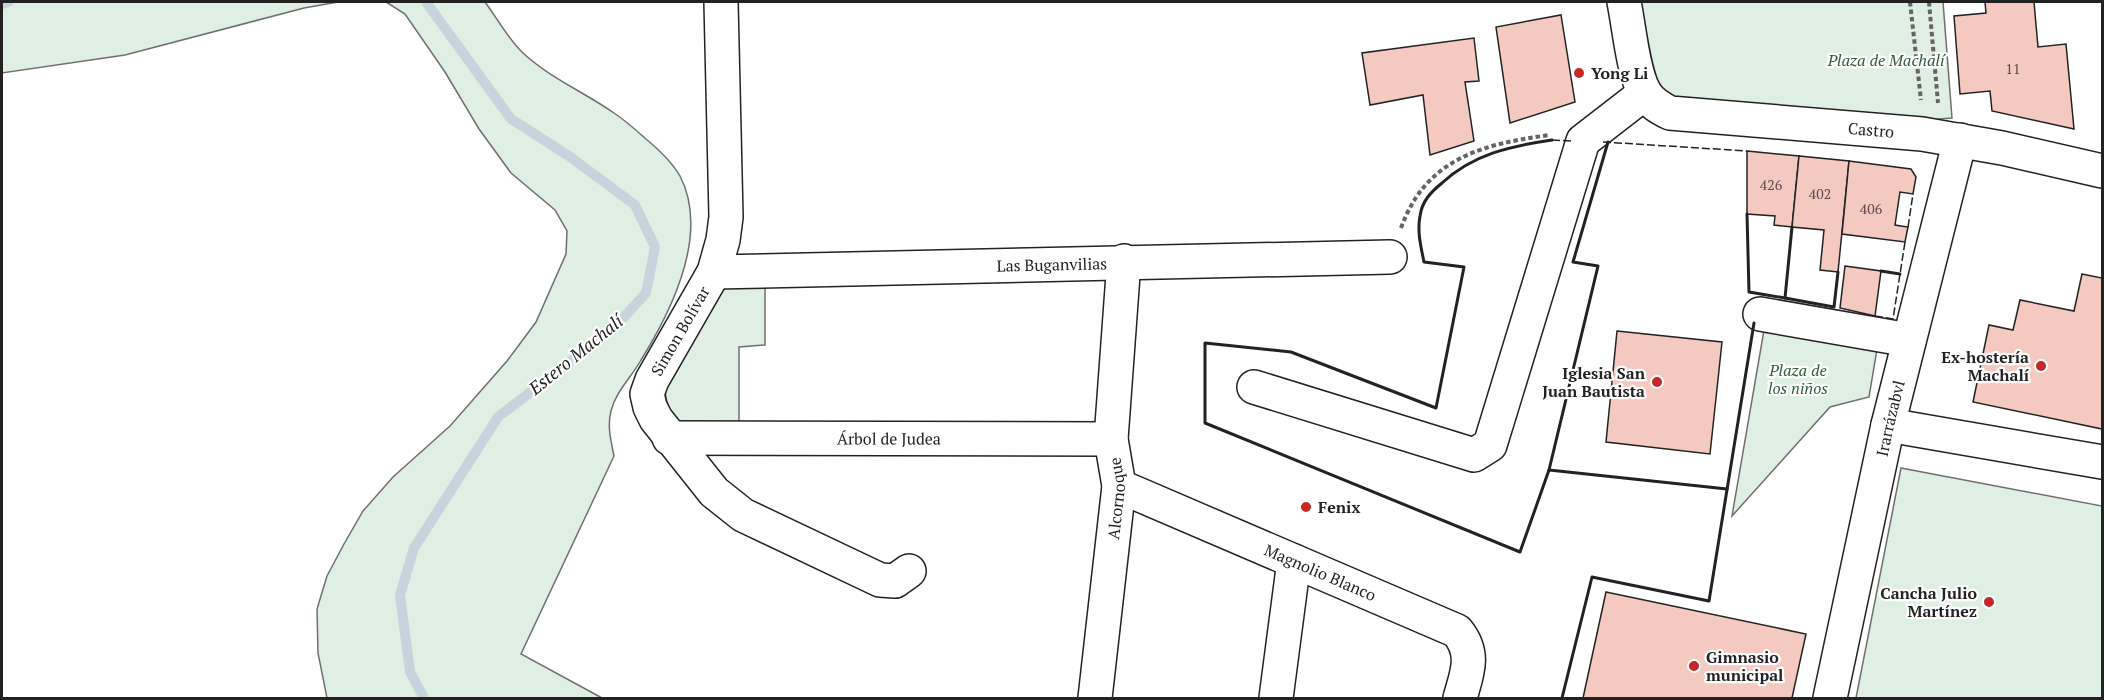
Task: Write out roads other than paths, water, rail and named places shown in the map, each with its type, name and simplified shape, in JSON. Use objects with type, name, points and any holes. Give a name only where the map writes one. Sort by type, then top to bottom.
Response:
[{"type":"street","name":"Simon Bolívar","points":[[721,2],[726,217],[723,240],[714,272],[652,380],[647,394],[650,407],[669,438],[714,492],[743,515],[880,580],[895,580],[909,571]]},
{"type":"street","points":[[1254,387],[1474,455],[1490,445],[1583,141],[1645,93],[1638,72],[1624,2]]},
{"type":"street","name":"Castro","points":[[1645,93],[1656,106],[1670,113],[1922,134],[2002,148],[2103,171]]},
{"type":"street","name":"Irarrázabvl","points":[[1830,699],[1888,425],[1960,140]]},
{"type":"street","name":"Las Buganvilias","points":[[714,272],[1390,256]]},
{"type":"street","name":"Alcornoque","points":[[1095,699],[1119,486],[1111,439],[1124,261]]},
{"type":"street","points":[[1760,314],[1909,340]]},
{"type":"street","points":[[1888,425],[2103,462]]},
{"type":"street","name":"Árbol de Judea","points":[[669,438],[1111,439]]},
{"type":"street","name":"Magnolio Blanco","points":[[1119,486],[1457,631],[1466,642],[1469,656],[1460,699]]},
{"type":"street","points":[[1276,699],[1294,561]]},
{"type":"waterway","name":"Estero Machalí","points":[[2,4],[8,2]]},
{"type":"waterway","name":"Estero Machalí","points":[[424,698],[410,672],[400,595],[414,548],[498,417],[614,328],[646,293],[655,247],[635,205],[569,156],[511,119],[426,2]]},
{"type":"place","name":"Yong Li","points":[[1579,73]]},
{"type":"place","name":"Ex-hostería Machalí","points":[[2041,366]]},
{"type":"place","name":"Iglesia San Juan Bautista","points":[[1657,382]]},
{"type":"place","name":"Fenix","points":[[1306,507]]},
{"type":"place","name":"Cancha Julio Martínez","points":[[1989,602]]},
{"type":"place","name":"Gimnasio municipal","points":[[1694,666]]},
{"type":"park label","name":"Plaza de Machalí","points":[[1886,60]]},
{"type":"park label","name":"Plaza de los niños","points":[[1798,379]]}]
